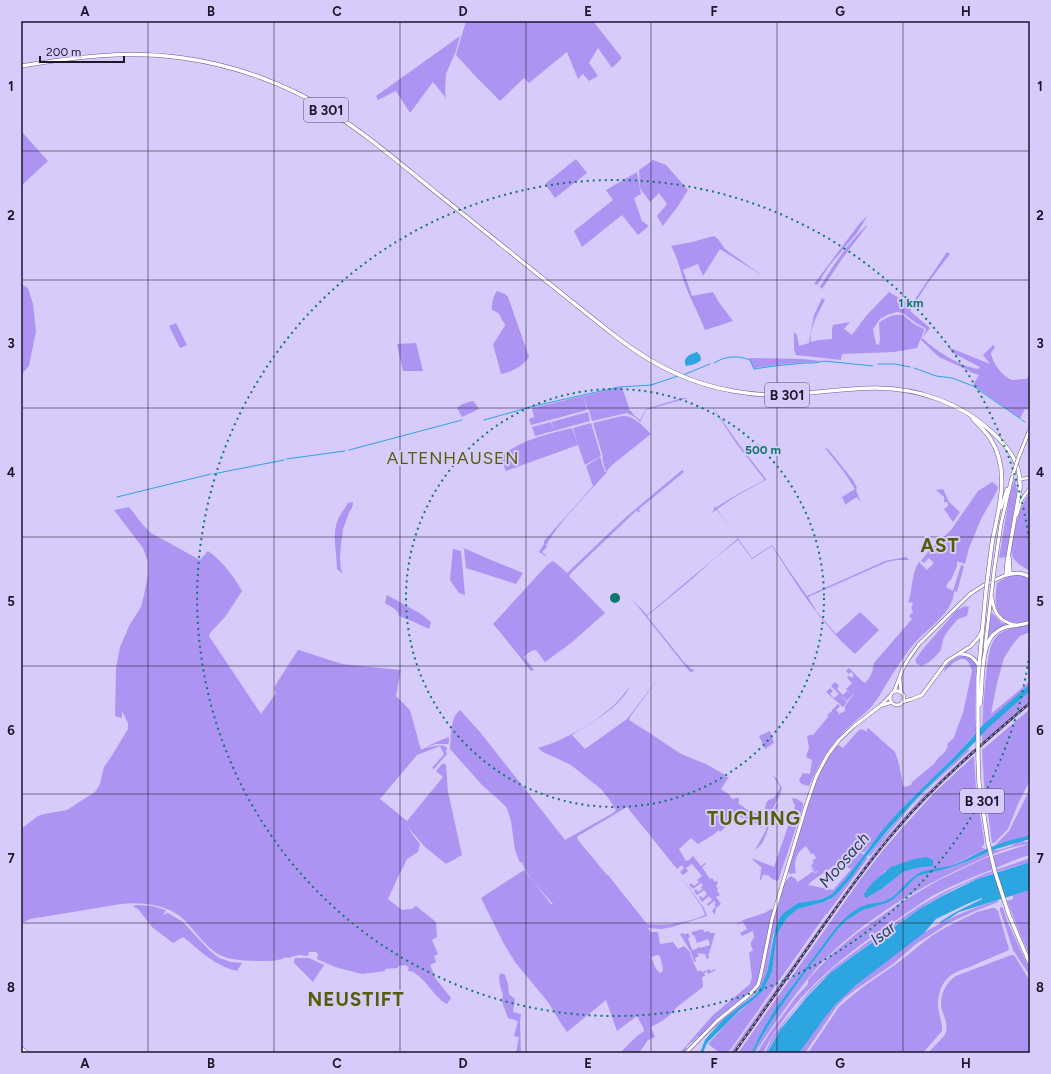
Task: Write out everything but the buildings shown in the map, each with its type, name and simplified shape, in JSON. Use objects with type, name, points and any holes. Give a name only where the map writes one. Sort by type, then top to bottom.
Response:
[{"type":"main road","name":"B 301","points":[[21,66],[98,55],[144,55],[183,58],[225,66],[263,79],[330,111],[354,128],[633,350],[667,370],[723,389],[761,395],[800,394],[863,388],[894,389],[927,395],[950,404],[966,413],[996,436],[1016,462],[1020,479],[1006,566],[1008,575]]},
{"type":"main road","name":"B 301","points":[[979,423],[992,442],[999,459],[1002,476],[998,516],[992,544],[986,591],[979,667],[978,758],[980,783],[988,844],[1005,905],[1030,964]]},
{"type":"main road","points":[[1013,475],[1030,429]]},
{"type":"main road","name":"B 301","points":[[998,516],[1013,475]]},
{"type":"main road","name":"B 301","points":[[978,724],[984,654],[994,571],[1001,524],[1013,475]]},
{"type":"main road","name":"B 301","points":[[1008,575],[1010,565],[1009,554]]},
{"type":"main road","points":[[1010,565],[1019,573]]},
{"type":"main road","points":[[686,1053],[717,1021],[752,992],[759,981],[772,919],[806,806],[816,778],[827,756],[839,740],[854,726],[880,706],[894,692],[908,658],[919,644],[965,598],[980,586],[1008,575],[1019,573],[1030,577]]},
{"type":"main road","name":"B 301","points":[[991,594],[993,607],[998,615],[1005,622],[1015,625]]},
{"type":"main road","name":"B 301","points":[[984,654],[988,643],[995,633],[1002,628],[1030,622]]},
{"type":"main road","name":"B 301","points":[[902,702],[922,695],[947,661],[967,650],[974,643],[982,630]]},
{"type":"main road","points":[[958,654],[969,655],[979,667]]},
{"type":"main road","points":[[900,676],[901,692],[904,696],[915,698]]},
{"type":"main road","points":[[894,692],[901,692]]},
{"type":"main road","points":[[890,696],[892,702],[896,705],[902,702],[904,696]]},
{"type":"main road","points":[[880,706],[892,702]]},
{"type":"main road","points":[[21,1048],[27,1053]]},
{"type":"street","points":[[1020,479],[1030,478]]},
{"type":"street","points":[[1014,519],[1022,499],[1030,488]]},
{"type":"shaded area","points":[[466,21],[593,21],[622,58],[612,68],[598,48],[589,63],[598,76],[589,81],[583,74],[578,79],[567,52],[529,83],[524,78],[500,101],[456,55]]},
{"type":"shaded area","points":[[460,36],[456,51],[446,74],[446,98],[433,82],[410,113],[396,91],[378,100],[376,96]]},
{"type":"shaded area","points":[[21,131],[48,161],[21,186]]},
{"type":"shaded area","points":[[576,159],[587,173],[555,198],[545,184]]},
{"type":"shaded area","points":[[653,160],[666,165],[688,190],[663,226],[657,216],[667,204],[659,193],[650,202],[640,188],[639,170]]},
{"type":"shaded area","points":[[637,172],[641,194],[634,198],[642,221],[649,226],[638,235],[622,215],[582,247],[574,231],[613,200],[606,190]]},
{"type":"shaded area","points":[[868,215],[857,233],[829,266],[817,285],[814,284],[859,224]]},
{"type":"shaded area","points":[[867,225],[822,289],[820,287],[847,246]]},
{"type":"shaded area","points":[[714,236],[725,249],[763,276],[720,249],[703,276],[698,264],[683,270],[692,296],[713,292],[733,321],[705,330],[686,287],[676,256],[671,246]]},
{"type":"shaded area","points":[[947,252],[950,254],[927,284],[910,311],[930,328],[922,338],[926,330],[925,328],[903,313],[897,312],[880,319],[873,329],[876,344],[879,345],[880,339],[879,323],[890,316],[903,315],[914,324],[924,329],[917,348],[894,352],[842,354],[841,360],[796,355],[794,350],[794,332],[797,335],[799,346],[809,343],[814,315],[822,298],[825,300],[813,326],[811,342],[832,339],[833,325],[850,322],[844,329],[852,335],[866,316],[889,292],[911,305]]},
{"type":"shaded area","points":[[21,284],[28,288],[33,304],[36,331],[29,366],[21,375]]},
{"type":"shaded area","points":[[497,291],[508,297],[529,357],[517,368],[501,374],[493,344],[505,326],[499,314],[492,310],[493,300]]},
{"type":"shaded area","points":[[176,323],[187,345],[180,348],[169,326]]},
{"type":"shaded area","points":[[922,338],[934,348],[955,361],[978,369],[980,367],[953,353],[948,347],[990,364],[983,355],[993,345],[995,347],[991,353],[992,357],[996,365],[1005,376],[1009,379],[1015,380],[1026,379],[1030,375],[1030,410],[1025,409],[1020,418],[973,385],[979,375],[939,357],[921,340]]},
{"type":"shaded area","points":[[416,343],[423,371],[403,371],[397,344]]},
{"type":"shaded area","points":[[749,358],[802,359],[822,361],[754,368]]},
{"type":"shaded area","points":[[622,387],[630,411],[640,420],[646,409],[682,398],[688,398],[646,410],[640,422],[635,417],[627,413],[592,421],[583,396]]},
{"type":"shaded area","points":[[583,396],[587,410],[531,425],[529,419],[534,417],[532,408]]},
{"type":"shaded area","points":[[473,401],[479,409],[462,417],[457,408],[464,403]]},
{"type":"shaded area","points":[[709,402],[766,479],[766,480],[738,495],[717,509],[732,530],[717,510],[711,513],[714,510],[714,506],[715,508],[738,494],[763,481],[764,479],[736,443]]},
{"type":"shaded area","points":[[588,412],[590,421],[535,436],[532,427],[551,422],[553,428],[552,422]]},
{"type":"shaded area","points":[[622,416],[634,419],[651,434],[612,465],[606,472],[593,423]]},
{"type":"shaded area","points":[[591,423],[601,456],[585,465],[573,428]]},
{"type":"shaded area","points":[[572,428],[578,445],[506,471],[500,457],[516,446],[525,442],[544,435]]},
{"type":"shaded area","points":[[825,448],[828,449],[853,480],[861,503],[857,497],[846,504],[846,506],[842,497],[855,489]]},
{"type":"shaded area","points":[[600,457],[605,472],[607,472],[552,535],[546,545],[547,547],[542,552],[546,556],[539,552],[544,544],[544,541],[593,486],[586,466]]},
{"type":"shaded area","points":[[682,470],[684,472],[639,509],[640,512],[636,511],[571,573],[569,576],[605,613],[571,643],[545,662],[536,650],[528,653],[524,657],[534,670],[531,671],[493,624],[547,565],[552,561],[567,573],[626,517]]},
{"type":"shaded area","points":[[1015,478],[1017,492],[1006,557],[999,558],[1009,498]]},
{"type":"shaded area","points":[[992,482],[998,487],[997,491],[981,519],[969,548],[965,564],[957,561],[957,566],[946,587],[953,591],[961,565],[964,566],[957,592],[954,591],[953,599],[949,607],[938,621],[918,639],[909,650],[872,706],[831,746],[809,786],[804,785],[799,780],[803,773],[810,774],[812,760],[806,757],[809,747],[807,737],[809,735],[813,735],[828,717],[830,719],[827,715],[838,704],[840,706],[836,710],[839,713],[837,715],[845,711],[845,706],[855,692],[852,695],[846,689],[852,683],[847,678],[849,676],[852,678],[854,675],[851,672],[849,674],[846,671],[849,668],[862,681],[865,683],[867,681],[873,669],[874,663],[912,619],[909,616],[913,612],[911,607],[913,603],[908,603],[916,566],[919,562],[927,570],[933,564],[929,558],[924,563],[921,561],[928,552],[951,530],[978,491]]},
{"type":"shaded area","points":[[943,489],[949,502],[960,512],[953,522],[944,509],[948,506],[947,502],[944,502],[944,497],[936,490]]},
{"type":"shaded area","points":[[1030,492],[1030,571],[1013,558],[1011,547],[1019,514]]},
{"type":"shaded area","points":[[353,502],[343,529],[340,564],[343,574],[337,569],[335,539],[336,528],[339,517],[348,503]]},
{"type":"shaded area","points":[[129,507],[151,533],[200,560],[208,551],[223,564],[235,580],[242,591],[225,617],[209,636],[261,714],[276,693],[274,689],[275,686],[299,650],[342,664],[401,670],[396,696],[410,710],[421,750],[436,742],[449,737],[448,744],[436,744],[425,748],[442,745],[447,748],[447,754],[434,769],[432,768],[444,754],[440,746],[417,755],[380,799],[407,821],[443,777],[436,771],[443,763],[446,765],[448,792],[462,855],[446,864],[425,847],[407,826],[420,844],[418,852],[407,859],[388,899],[402,910],[412,909],[416,906],[436,922],[437,937],[432,940],[438,954],[434,956],[436,962],[430,965],[436,979],[451,998],[447,1004],[441,1000],[420,977],[407,971],[409,968],[406,965],[398,966],[398,968],[385,969],[385,971],[362,974],[335,967],[317,959],[318,954],[316,952],[309,952],[308,956],[299,955],[271,961],[236,960],[221,956],[209,947],[181,917],[169,910],[156,906],[135,903],[121,904],[30,919],[21,924],[21,829],[38,816],[67,810],[95,792],[100,784],[104,767],[128,729],[128,723],[122,711],[122,718],[115,716],[116,669],[120,647],[130,624],[141,607],[148,574],[148,562],[143,548],[114,510]]},
{"type":"shaded area","points":[[738,538],[752,558],[772,545],[807,596],[885,561],[906,557],[909,560],[887,562],[808,597],[817,612],[836,634],[860,612],[879,630],[855,654],[831,630],[820,617],[772,546],[752,559],[738,540],[647,616],[684,662],[695,671],[690,672],[631,598],[647,615]]},
{"type":"shaded area","points":[[453,549],[461,551],[465,595],[459,593],[450,580]]},
{"type":"shaded area","points":[[464,549],[523,573],[516,584],[466,568]]},
{"type":"shaded area","points":[[1012,575],[1030,579],[1030,620],[1019,623],[1014,623],[1001,616],[996,606],[997,583]]},
{"type":"shaded area","points":[[387,595],[421,614],[431,622],[429,629],[399,616],[396,610],[385,603]]},
{"type":"shaded area","points":[[965,606],[969,607],[967,616],[958,619],[951,627],[945,635],[941,650],[937,655],[922,666],[917,664],[915,660],[923,649],[957,610]]},
{"type":"shaded area","points":[[991,612],[1002,623],[1007,624],[999,628],[988,638]]},
{"type":"shaded area","points":[[1030,624],[1030,632],[1020,636],[1004,658],[991,714],[1030,681],[1030,702],[982,743],[986,676],[992,644],[999,634],[1012,628]]},
{"type":"shaded area","points":[[960,656],[965,656],[972,659],[976,665],[975,734],[954,757],[902,808],[865,852],[849,851],[864,855],[832,894],[822,899],[798,903],[783,913],[773,936],[767,973],[761,986],[756,993],[704,1037],[719,1022],[751,996],[759,986],[763,976],[776,911],[787,879],[791,876],[798,882],[812,872],[816,873],[818,871],[814,872],[809,865],[815,871],[811,865],[814,863],[812,861],[816,858],[813,853],[811,854],[806,846],[800,851],[796,858],[796,873],[790,874],[788,871],[816,782],[832,752],[839,745],[843,748],[859,730],[862,729],[867,732],[868,728],[895,752],[903,785],[905,787],[911,785],[912,782],[934,764],[945,752],[948,746],[947,744],[954,738],[963,713],[972,671],[967,660],[963,659],[955,661],[944,672],[950,662]],"holes":[[[842,862],[850,869],[852,868],[833,890],[808,885],[838,863]]]},
{"type":"shaded area","points":[[658,679],[629,720],[681,754],[706,764],[726,777],[729,777],[721,789],[733,799],[739,798],[738,803],[749,811],[761,815],[767,802],[774,798],[780,788],[773,776],[782,788],[781,793],[762,828],[748,818],[746,820],[737,815],[737,817],[720,832],[719,830],[698,844],[691,838],[679,849],[686,861],[693,856],[701,866],[705,863],[706,864],[702,867],[710,879],[712,878],[715,882],[718,882],[716,886],[720,895],[716,897],[721,904],[716,908],[715,915],[712,911],[716,906],[714,904],[716,903],[714,901],[708,906],[707,904],[712,900],[709,896],[702,902],[699,897],[700,896],[703,898],[707,894],[704,890],[697,895],[694,891],[696,889],[698,892],[702,889],[701,887],[703,885],[701,883],[693,889],[689,885],[691,883],[694,886],[699,882],[697,880],[702,876],[692,864],[686,868],[688,871],[683,875],[680,872],[684,868],[682,865],[677,869],[627,807],[578,836],[578,840],[647,924],[662,925],[677,923],[705,915],[702,907],[678,873],[704,908],[707,916],[672,927],[662,929],[648,928],[651,932],[658,932],[660,944],[673,942],[678,949],[684,946],[690,952],[698,972],[700,970],[702,972],[709,969],[711,971],[716,970],[708,974],[707,971],[704,974],[705,976],[702,977],[703,987],[677,1007],[670,1015],[651,1027],[655,1037],[648,1040],[639,1053],[620,1053],[644,1031],[637,1016],[617,1031],[606,1000],[567,1032],[548,1002],[515,962],[504,944],[481,898],[524,870],[551,904],[553,904],[531,878],[522,862],[520,863],[515,850],[511,821],[507,808],[482,785],[450,749],[451,733],[454,717],[460,710],[480,732],[565,840],[616,810],[601,789],[571,765],[543,752],[538,748],[569,736],[590,724],[616,703],[630,686],[620,701],[613,708],[597,720],[572,735],[585,749],[627,719]],"holes":[[[657,955],[660,956],[663,969],[660,973],[656,969],[652,959],[652,957]]]},
{"type":"shaded area","points":[[835,682],[839,686],[837,689],[843,695],[847,691],[852,695],[847,701],[840,695],[847,702],[843,707],[826,692],[830,688],[833,691],[830,694],[834,698],[839,694],[831,686]]},
{"type":"shaded area","points":[[1030,709],[1030,777],[1008,829],[994,843],[992,843],[984,783],[982,750]]},
{"type":"shaded area","points":[[770,731],[774,743],[765,749],[759,736]]},
{"type":"shaded area","points":[[968,749],[970,750],[910,807],[870,856],[868,855],[916,800]]},
{"type":"shaded area","points":[[973,749],[973,751],[930,791],[882,844],[732,1053],[730,1053],[881,843],[922,797]]},
{"type":"shaded area","points":[[974,756],[976,789],[984,839],[984,845],[981,847],[985,849],[953,865],[919,873],[888,900],[857,909],[840,923],[775,1009],[751,1053],[738,1053],[860,880],[884,849],[935,792]],"holes":[[[933,866],[903,872],[883,888],[880,877],[885,871]]]},
{"type":"shaded area","points":[[1030,789],[1030,835],[994,846],[1009,831]]},
{"type":"shaded area","points":[[793,798],[803,803],[803,807],[778,881],[772,879],[768,875],[766,876],[765,874],[760,880],[762,868],[751,858],[774,867],[795,806],[792,799]]},
{"type":"shaded area","points":[[777,804],[778,805],[765,837],[759,847],[755,850],[765,832],[769,819]]},
{"type":"shaded area","points":[[1023,841],[1030,841],[1030,855],[972,877],[932,896],[873,936],[836,964],[803,996],[788,1014],[774,1033],[763,1053],[757,1053],[796,997],[808,984],[808,980],[811,976],[833,953],[857,933],[900,903],[937,881],[983,859],[1029,844],[1013,847],[996,853],[945,876],[904,898],[847,939],[815,970],[784,1010],[755,1053],[753,1053],[772,1020],[793,989],[838,929],[847,920],[863,910],[887,903],[905,889],[918,876],[949,868],[993,850],[1009,847]]},
{"type":"shaded area","points":[[866,857],[868,858],[826,914],[728,1053],[720,1053],[708,1044],[731,1019],[763,991],[772,972],[777,934],[787,918],[798,909],[824,902],[836,895],[852,877]]},
{"type":"shaded area","points":[[1030,858],[1030,862],[985,876],[948,892],[911,915],[849,959],[829,974],[794,1010],[767,1053],[765,1053],[773,1036],[779,1028],[811,989],[832,969],[865,944],[918,907],[944,892],[984,874]]},
{"type":"shaded area","points":[[1030,890],[1030,956],[1007,901],[1013,899],[1013,895]]},
{"type":"shaded area","points":[[998,900],[998,902],[947,924],[916,944],[893,964],[858,988],[837,1006],[805,1053],[799,1053],[836,1004],[851,989],[879,966],[933,927],[962,913]]},
{"type":"shaded area","points":[[133,906],[152,906],[166,910],[163,915],[168,913],[183,922],[209,950],[219,958],[231,962],[242,963],[237,971],[214,961],[183,937],[173,943],[152,927],[139,910]]},
{"type":"shaded area","points":[[1000,907],[1003,908],[1008,923],[1029,968],[1030,971],[1028,973],[1013,950]]},
{"type":"shaded area","points":[[995,908],[998,911],[1009,949],[957,972],[945,981],[940,991],[938,1001],[942,1031],[923,1053],[808,1053],[839,1007],[863,987],[899,962],[933,935],[977,912]]},
{"type":"shaded area","points":[[771,909],[774,909],[763,962],[758,981],[755,986],[748,994],[720,1016],[700,1037],[698,1036],[686,1047],[687,1048],[684,1053],[680,1053],[712,1016],[750,984],[752,977],[749,953],[753,950],[751,944],[754,938],[753,931],[742,936],[740,933],[747,929],[743,922],[736,925],[744,920],[763,914]]},
{"type":"shaded area","points":[[703,929],[704,932],[709,931],[710,933],[715,933],[708,954],[709,958],[707,959],[705,954],[697,953],[699,956],[695,958],[696,961],[694,962],[691,952],[680,934],[684,933],[684,935],[688,933],[692,950],[697,949],[699,947],[710,945],[708,939],[697,943],[694,935],[692,935],[692,932]]},
{"type":"shaded area","points":[[1014,955],[1030,981],[1030,1053],[928,1053],[945,1035],[946,1022],[941,1007],[941,999],[943,991],[950,981],[956,976]]},
{"type":"shaded area","points":[[295,958],[309,958],[324,965],[313,982],[294,963]]},
{"type":"shaded area","points":[[501,973],[505,975],[509,994],[515,999],[513,1012],[521,1014],[521,1053],[516,1053],[519,1037],[514,1036],[518,1021],[508,1018],[502,1002],[503,995],[499,976]]},
{"type":"water","points":[[697,352],[700,355],[701,360],[686,366],[685,361],[689,355]]},
{"type":"water","points":[[1030,684],[1030,691],[988,728],[923,792],[888,830],[852,877],[836,895],[824,902],[798,909],[787,918],[777,934],[772,972],[763,991],[740,1010],[708,1042],[703,1053],[700,1053],[705,1040],[710,1034],[724,1019],[756,994],[761,986],[767,973],[775,930],[783,913],[798,903],[822,899],[832,894],[847,877],[884,828],[902,808],[954,757],[982,726]]},
{"type":"water","points":[[1030,835],[1030,839],[993,850],[949,868],[918,876],[892,900],[887,903],[863,910],[847,920],[838,929],[793,989],[762,1036],[753,1053],[751,1053],[775,1009],[835,929],[849,914],[862,906],[887,900],[913,877],[921,872],[953,865],[991,847]]},
{"type":"water","points":[[926,857],[933,860],[933,866],[903,872],[883,888],[866,898],[865,897],[864,894],[871,884],[891,867],[914,859]]},
{"type":"water","points":[[1030,862],[1030,890],[959,912],[943,922],[940,922],[982,898],[936,919],[924,933],[856,985],[836,1004],[799,1053],[767,1053],[780,1030],[806,998],[829,974],[853,956],[921,908],[942,896],[977,879]]},
{"type":"waterway","points":[[714,363],[723,359],[736,357],[750,360],[754,369],[824,361],[873,366]]},
{"type":"waterway","points":[[683,375],[710,364]]},
{"type":"waterway","points":[[878,364],[895,364],[910,367]]},
{"type":"waterway","points":[[914,368],[936,376],[952,378],[973,386],[1021,419]]},
{"type":"waterway","points":[[484,420],[534,406],[619,387],[651,385],[678,376]]},
{"type":"waterway","points":[[349,450],[462,420]]},
{"type":"waterway","points":[[286,459],[345,451]]},
{"type":"waterway","points":[[213,474],[284,460]]},
{"type":"waterway","points":[[117,497],[211,474]]},
{"type":"railway","points":[[734,1053],[847,893],[886,842],[927,796],[977,748],[1030,703]]},
{"type":"district","name":"ALTENHAUSEN","points":[[453,458]]},
{"type":"district","name":"AST","points":[[940,545]]},
{"type":"district","name":"TUCHING","points":[[754,818]]},
{"type":"district","name":"NEUSTIFT","points":[[356,999]]},
{"type":"water label","name":"Moosach","points":[[844,860]]},
{"type":"water label","name":"Isar","points":[[883,933]]}]
